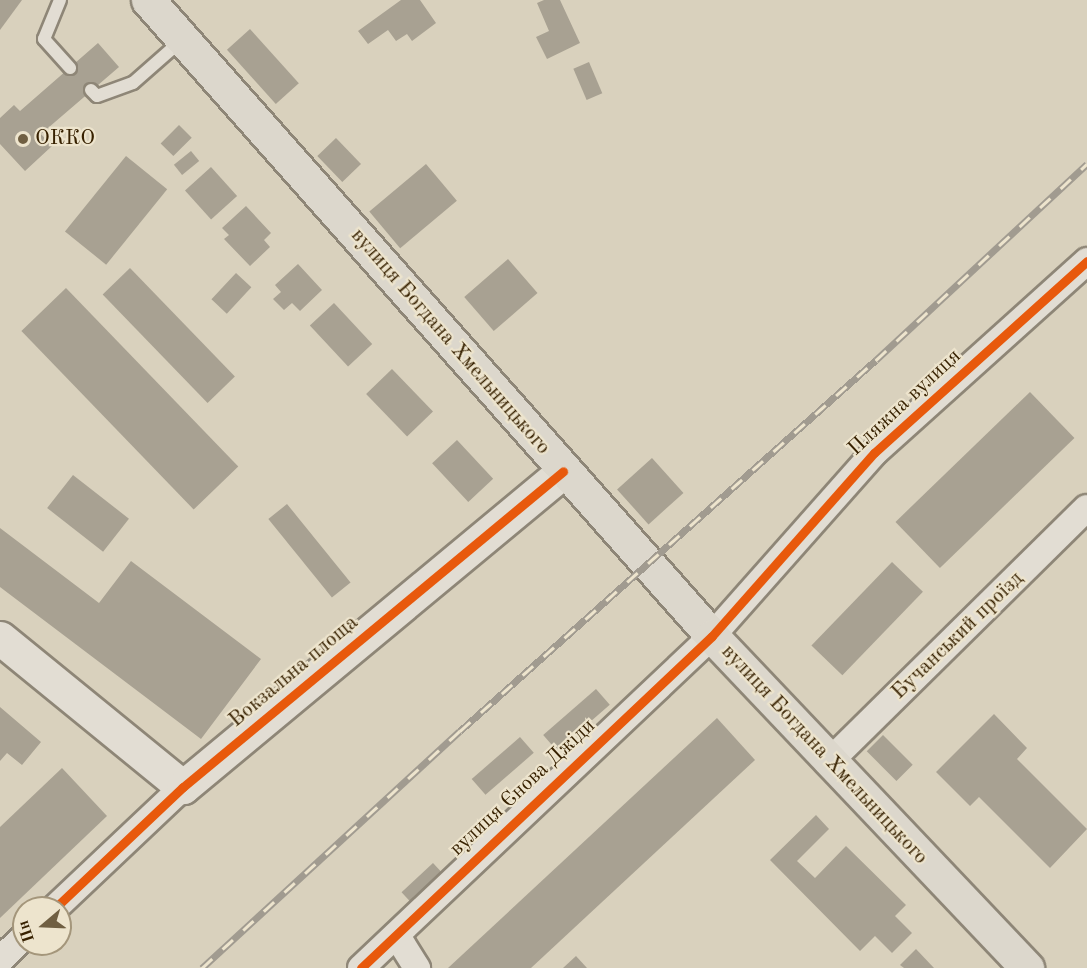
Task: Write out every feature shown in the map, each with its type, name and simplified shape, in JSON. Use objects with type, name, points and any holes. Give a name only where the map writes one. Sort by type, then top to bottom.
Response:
[{"type":"highway","name":"вулиця Богдана Хмельницького","points":[[154,2],[183,39],[563,471],[712,636],[828,763],[1027,968]]},
{"type":"street","name":"Пляжна вулиця","points":[[712,636],[874,453],[1087,261]]},
{"type":"street","name":"Вокзальна площа","points":[[68,896],[183,788],[563,471]]},
{"type":"street","name":"Бучанський проїзд","points":[[828,763],[1087,508]]},
{"type":"street","name":"вулиця Єнова Джіди","points":[[361,968],[397,936],[498,834],[712,636]]},
{"type":"street","points":[[0,638],[183,788]]},
{"type":"street","points":[[397,936],[417,968]]},
{"type":"street","points":[[0,960],[12,948]]},
{"type":"lane","points":[[60,0],[44,39],[70,68]]},
{"type":"lane","points":[[91,90],[97,96],[133,83],[183,39]]},
{"type":"building","points":[[0,0],[22,0],[0,30]]},
{"type":"building","points":[[401,0],[420,0],[436,23],[412,41],[407,34],[396,41],[388,30],[368,44],[358,31]]},
{"type":"building","points":[[544,0],[560,0],[580,43],[547,59],[536,37],[549,31],[537,3]]},
{"type":"building","points":[[250,29],[299,83],[276,104],[227,50]]},
{"type":"building","points":[[98,43],[119,67],[41,134],[52,146],[25,171],[0,144],[0,118],[14,105],[20,111]]},
{"type":"building","points":[[589,62],[602,93],[587,100],[573,69]]},
{"type":"building","points":[[179,125],[192,138],[173,156],[161,143]]},
{"type":"building","points":[[336,138],[361,164],[342,182],[317,156]]},
{"type":"building","points":[[191,151],[199,161],[182,175],[174,165]]},
{"type":"building","points":[[126,156],[167,189],[106,265],[65,231]]},
{"type":"building","points":[[426,164],[457,201],[400,248],[369,212]]},
{"type":"building","points":[[211,167],[237,196],[211,219],[185,190]]},
{"type":"building","points":[[246,206],[271,233],[264,240],[270,247],[250,266],[224,239],[229,235],[222,228]]},
{"type":"building","points":[[508,259],[538,293],[494,331],[464,297]]},
{"type":"building","points":[[298,264],[322,290],[300,311],[292,303],[284,310],[273,299],[281,292],[275,285]]},
{"type":"building","points":[[130,268],[235,377],[208,403],[103,294]]},
{"type":"building","points":[[236,273],[251,287],[227,314],[211,299]]},
{"type":"building","points":[[66,288],[238,466],[194,509],[21,331]]},
{"type":"building","points":[[334,303],[372,344],[348,366],[310,326]]},
{"type":"building","points":[[392,369],[433,411],[407,436],[366,394]]},
{"type":"building","points":[[1030,392],[1074,438],[940,568],[895,522]]},
{"type":"building","points":[[457,440],[493,479],[468,502],[432,463]]},
{"type":"building","points":[[652,458],[683,493],[649,524],[617,489]]},
{"type":"building","points":[[73,475],[129,519],[103,552],[47,508]]},
{"type":"building","points":[[287,504],[351,582],[332,598],[268,519]]},
{"type":"building","points":[[0,528],[99,603],[131,561],[261,659],[201,739],[0,587]]},
{"type":"building","points":[[892,562],[923,592],[842,675],[811,645]]},
{"type":"building","points":[[596,689],[610,705],[557,751],[543,735]]},
{"type":"building","points":[[0,707],[41,742],[22,765],[7,753],[0,761]]},
{"type":"building","points":[[994,714],[1027,748],[1017,759],[1087,829],[1050,868],[979,797],[970,806],[936,772]]},
{"type":"building","points":[[717,718],[755,760],[531,968],[448,968]]},
{"type":"building","points":[[883,735],[913,765],[896,781],[867,751]]},
{"type":"building","points":[[520,737],[534,753],[485,795],[472,779]]},
{"type":"building","points":[[62,768],[107,816],[23,896],[12,896],[12,907],[0,918],[0,827]]},
{"type":"building","points":[[816,815],[829,829],[797,861],[815,878],[846,846],[906,905],[895,916],[912,933],[892,953],[875,936],[860,951],[770,860]]},
{"type":"building","points":[[433,863],[446,877],[415,906],[402,892]]},
{"type":"building","points":[[916,949],[934,968],[904,968],[900,965]]},
{"type":"building","points":[[576,956],[587,968],[563,968]]},
{"type":"railway","points":[[202,968],[460,731],[876,360],[1087,164]]},
{"type":"cycle path","points":[[361,968],[712,636],[874,453],[1087,261]]},
{"type":"cycle path","points":[[68,896],[183,787],[563,471]]},
{"type":"place","name":"ОККО","points":[[23,139]]}]
